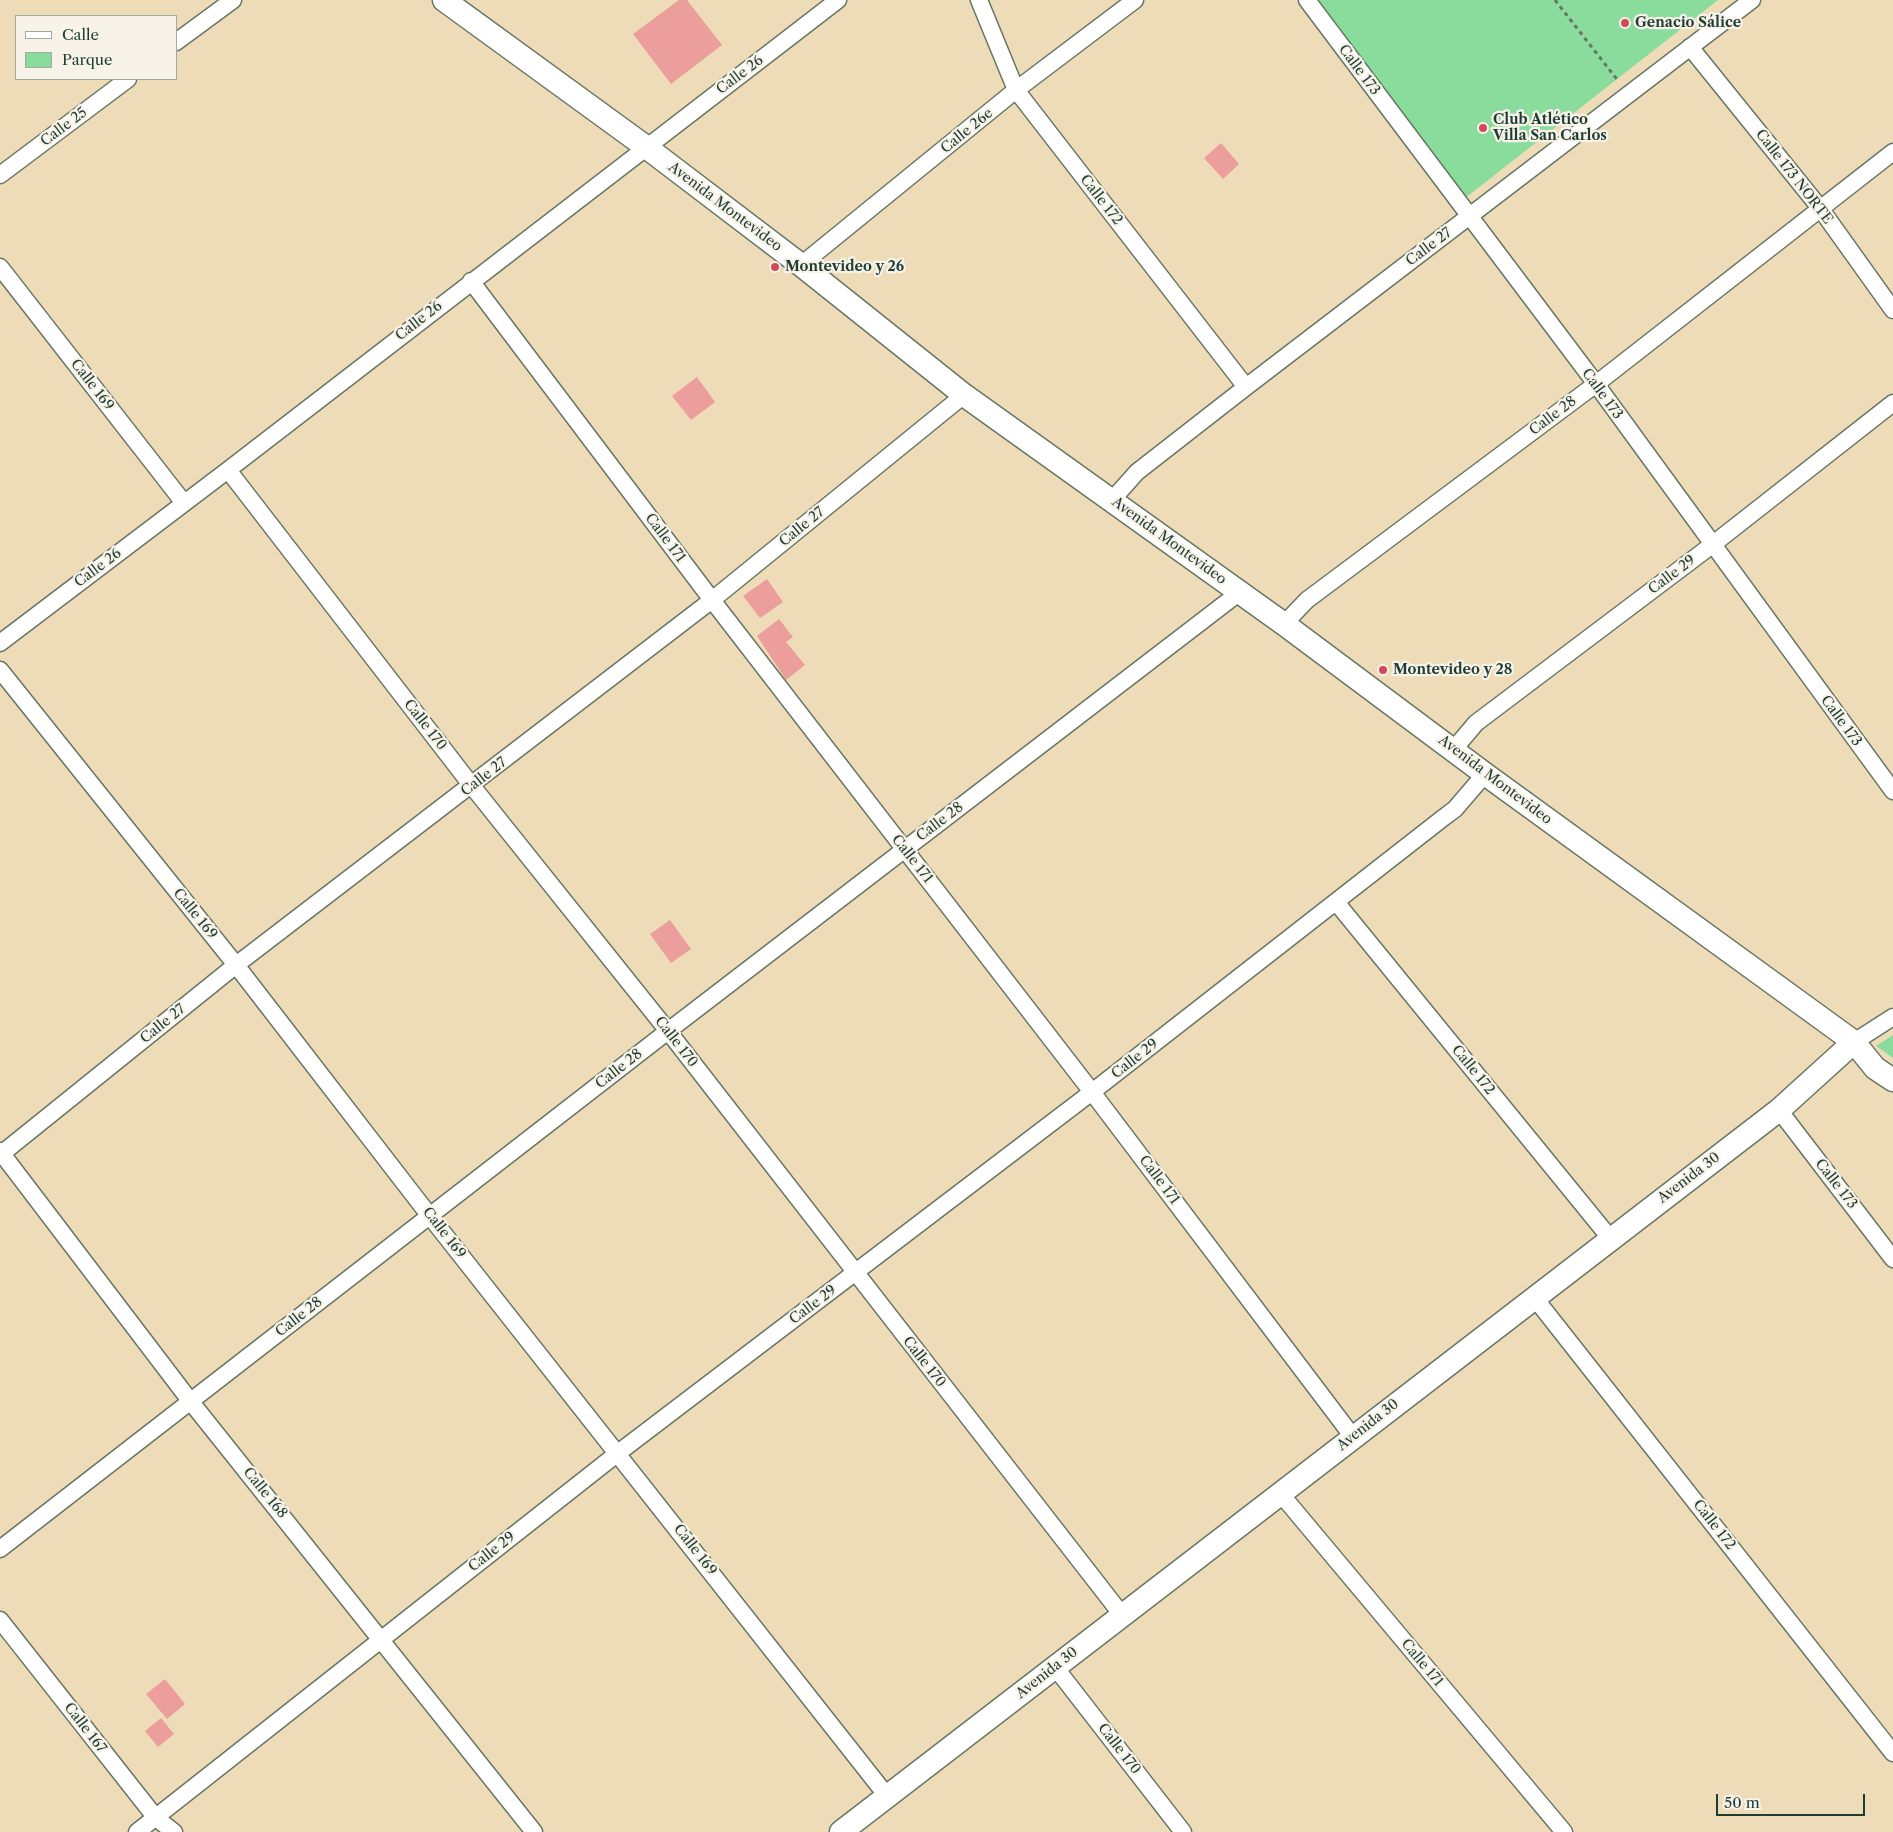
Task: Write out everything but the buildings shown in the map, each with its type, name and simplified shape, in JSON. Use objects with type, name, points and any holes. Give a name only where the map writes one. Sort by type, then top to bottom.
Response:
[{"type":"main road","name":"Avenida Montevideo","points":[[444,0],[646,147],[801,265],[964,395],[1240,592],[1454,749],[1485,774],[1854,1042],[1875,1068],[1893,1080]]},
{"type":"main road","name":"Avenida 30","points":[[841,1832],[1610,1238],[1779,1110],[1854,1042]]},
{"type":"street","points":[[178,41],[233,0]]},
{"type":"street","name":"Calle 26","points":[[0,642],[228,470],[838,0]]},
{"type":"street","name":"Calle 172","points":[[979,0],[1016,90],[1246,387]]},
{"type":"street","name":"Calle 26e","points":[[801,265],[1016,90],[1135,0]]},
{"type":"street","name":"Calle 173","points":[[1307,0],[1596,384],[1893,791]]},
{"type":"street","name":"Calle 27","points":[[1112,500],[1138,472],[1246,387],[1752,0]]},
{"type":"street","name":"Calle 173 NORTE","points":[[1690,47],[1820,208],[1893,310]]},
{"type":"street","name":"Calle 25","points":[[0,174],[127,80]]},
{"type":"street","name":"Calle 28","points":[[1284,624],[1307,600],[1596,384],[1893,152]]},
{"type":"street","name":"Calle 169","points":[[0,267],[184,503]]},
{"type":"street","name":"Calle 171","points":[[471,281],[712,600],[1092,1092],[1353,1437]]},
{"type":"street","name":"Calle 27","points":[[1,1153],[236,965],[472,786],[712,600],[964,395]]},
{"type":"street","name":"Calle 29","points":[[1454,749],[1476,723],[1712,545],[1893,403]]},
{"type":"street","name":"Calle 170","points":[[228,470],[472,786],[668,1031],[1122,1615]]},
{"type":"street","name":"Calle 28","points":[[0,1550],[429,1215],[1240,592]]},
{"type":"street","name":"Calle 169","points":[[0,670],[236,965],[429,1215],[888,1796]]},
{"type":"street","name":"Calle 29","points":[[138,1832],[618,1453],[1092,1092],[1336,902],[1455,808],[1485,774]]},
{"type":"street","name":"Calle 172","points":[[1336,902],[1610,1238]]},
{"type":"street","name":"Avenida 30","points":[[1854,1042],[1893,1017]]},
{"type":"street","name":"Calle 173","points":[[1779,1110],[1893,1259]]},
{"type":"street","name":"Calle 168","points":[[1,1153],[191,1402],[382,1639],[534,1832]]},
{"type":"street","name":"Calle 172","points":[[1534,1297],[1893,1753]]},
{"type":"street","name":"Calle 171","points":[[1280,1494],[1564,1832]]},
{"type":"street","name":"Calle 167","points":[[0,1620],[156,1818],[174,1832]]},
{"type":"street","name":"Calle 170","points":[[1055,1667],[1183,1832]]},
{"type":"path","points":[[1555,0],[1629,94]]},
{"type":"green space","name":"Club Atlético Villa San Carlos","points":[[1315,0],[1718,0],[1464,199]]},
{"type":"green space","points":[[1893,1035],[1893,1058],[1876,1046]]},
{"type":"place","name":"Genacio Sálice","points":[[1625,23]]},
{"type":"place","name":"Club Atlético Villa San Carlos","points":[[1483,128]]},
{"type":"place","name":"Montevideo y 26","points":[[775,267]]},
{"type":"place","name":"Montevideo y 28","points":[[1383,670]]}]
